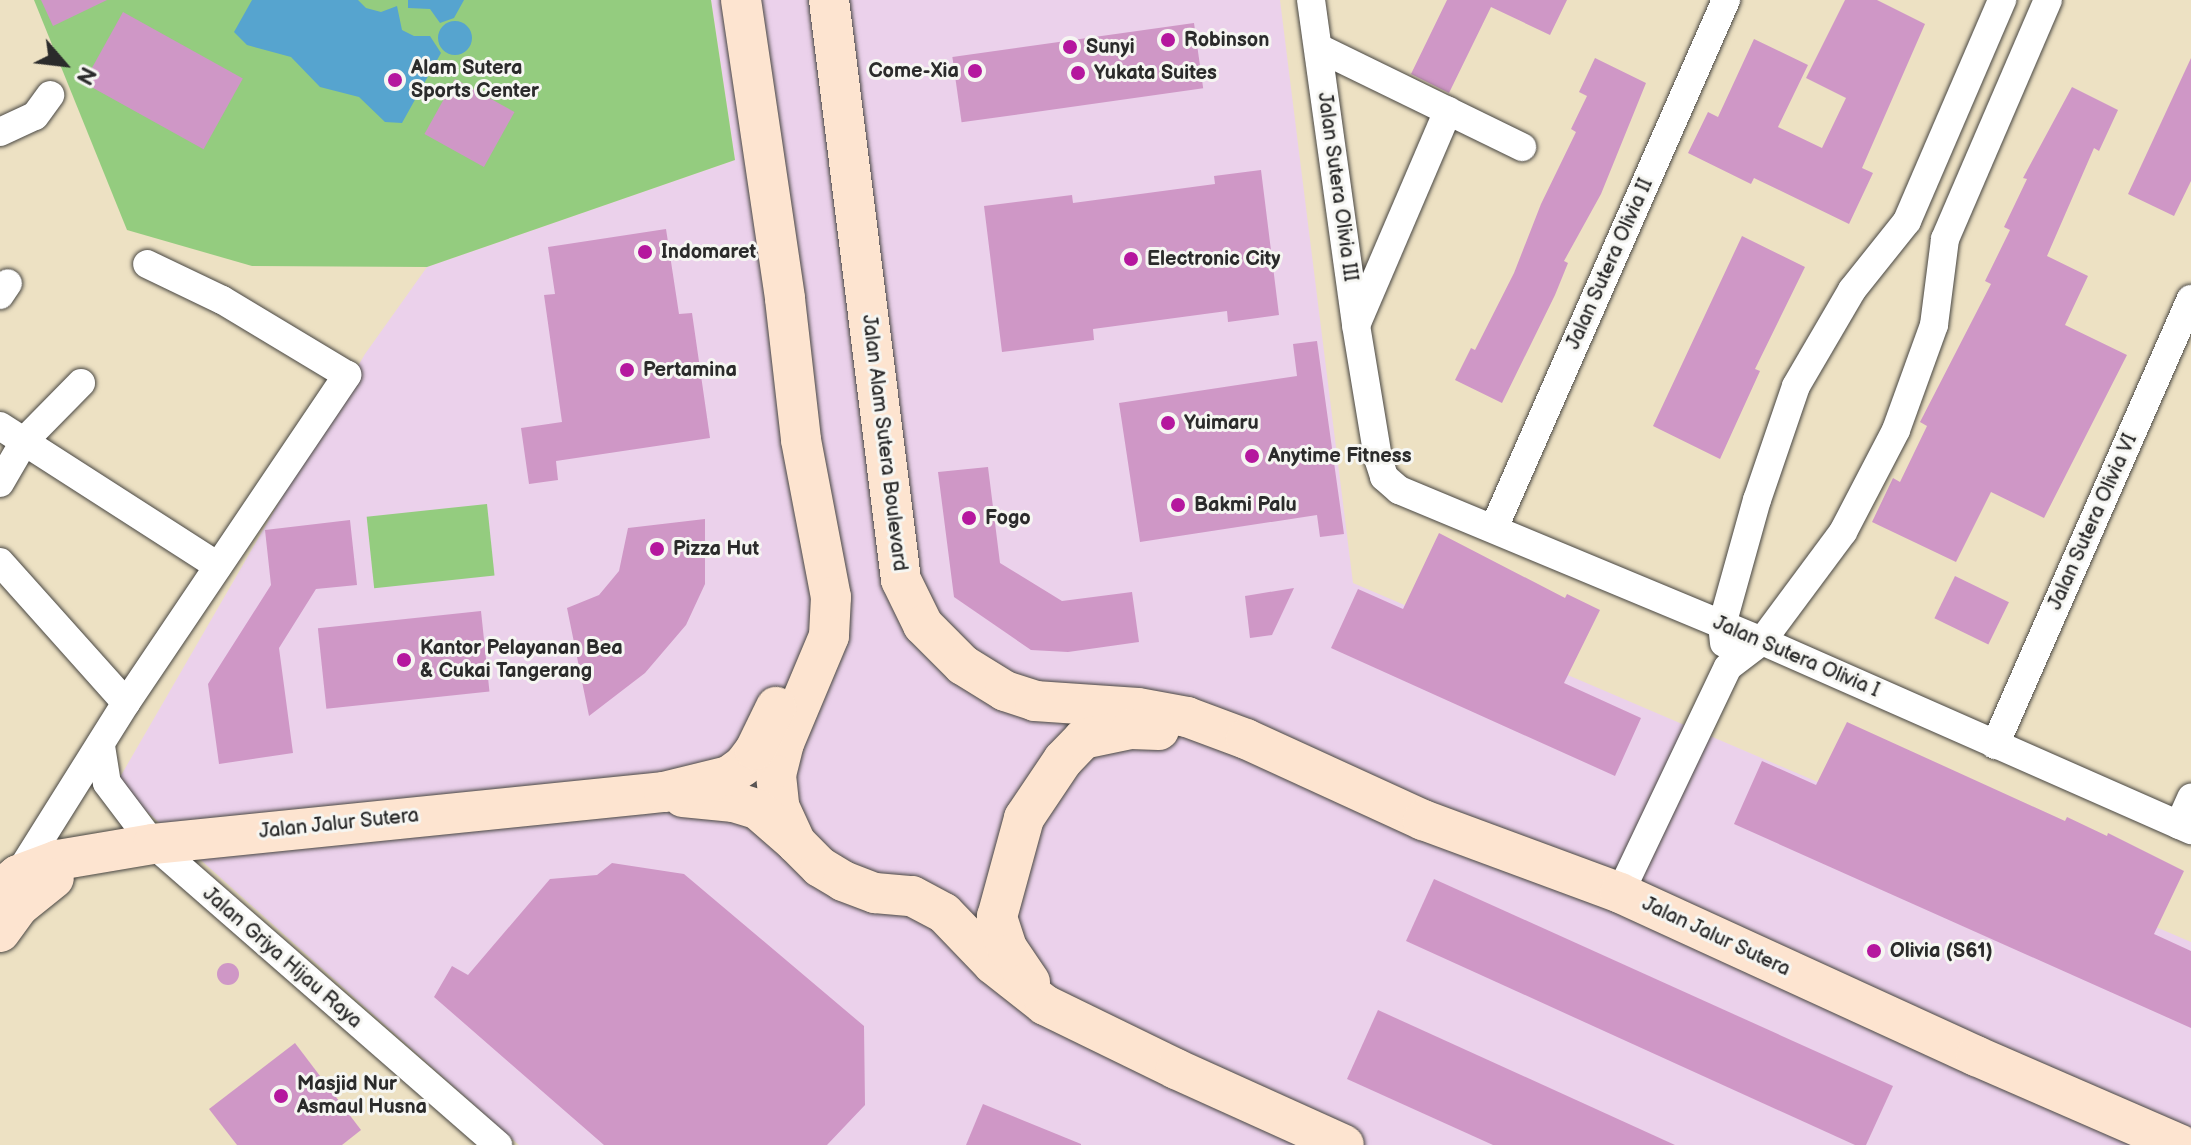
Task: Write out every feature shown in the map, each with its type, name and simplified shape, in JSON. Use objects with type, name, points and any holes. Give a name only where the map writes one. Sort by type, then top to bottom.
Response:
[{"type":"main road","points":[[741,0],[785,299],[801,440],[831,597],[829,636]]},
{"type":"main road","name":"Jalan Alam Sutera Boulevard","points":[[829,0],[891,522],[901,580],[923,625],[963,665],[1005,691],[1035,701],[1138,708],[1187,717],[1246,739]]},
{"type":"main road","name":"Jalan Jalur Sutera","points":[[9,882],[58,860],[135,848],[664,792],[729,776],[743,766],[793,681],[829,636]]},
{"type":"main road","name":"Jalan Jalur Sutera","points":[[796,843],[779,806],[776,775],[784,743],[829,636]]},
{"type":"main road","points":[[1045,1005],[1007,948],[997,917],[1024,818],[1063,760],[1083,739],[1131,729],[1174,731],[1243,761],[1291,763]]},
{"type":"main road","name":"Jalan Jalur Sutera","points":[[1246,739],[1291,763],[1423,820],[1620,893],[1976,1056],[2181,1145]]},
{"type":"main road","name":"Jalan Jalur Sutera","points":[[664,792],[699,801],[734,802],[757,809],[820,867],[843,881],[875,893],[912,896],[944,913],[993,964],[1045,1005],[1176,1069],[1344,1145]]},
{"type":"main road","points":[[0,932],[18,907],[50,880],[135,848]]},
{"type":"street","name":"Jalan Sutera Olivia III","points":[[1311,0],[1356,325],[1378,458],[1384,477],[1399,490]]},
{"type":"street","name":"Jalan Sutera Olivia II","points":[[1494,528],[1725,0]]},
{"type":"street","points":[[1728,667],[1722,625],[1757,500],[1796,386],[1852,290],[1907,221],[2002,0]]},
{"type":"street","points":[[1620,893],[1728,667],[1762,641],[1843,532],[1896,430],[1934,325],[1945,239],[2048,0]]},
{"type":"street","points":[[1319,48],[1522,147]]},
{"type":"street","points":[[0,132],[35,116],[50,95]]},
{"type":"street","name":"Jalan Sutera Olivia III","points":[[1356,325],[1448,111]]},
{"type":"street","points":[[1907,221],[1945,239]]},
{"type":"street","points":[[9,882],[347,375],[222,300],[147,264]]},
{"type":"street","name":"Jalan Sutera Olivia VI","points":[[1995,745],[2191,299]]},
{"type":"street","points":[[0,483],[25,440],[81,383]]},
{"type":"street","points":[[0,426],[218,566]]},
{"type":"street","name":"Jalan Sutera Olivia I","points":[[1399,490],[1762,641],[2185,828]]},
{"type":"street","points":[[0,562],[126,703]]},
{"type":"street","name":"Jalan Griya Hijau Raya","points":[[101,746],[107,783],[135,848],[489,1142]]},
{"type":"street","points":[[2185,828],[2191,798]]},
{"type":"shaded area","points":[[711,0],[1280,0],[1353,583],[2191,942],[2191,1145],[519,1145],[116,784],[365,354],[427,267],[735,160]]},
{"type":"green space","name":"Alam Sutera Sports Center","points":[[34,0],[711,0],[735,160],[427,267],[252,266],[127,230]]},
{"type":"green space","points":[[487,504],[495,576],[374,588],[367,517]]},
{"type":"water","points":[[252,0],[358,0],[366,8],[381,12],[397,6],[402,30],[414,36],[430,36],[441,53],[402,123],[385,122],[359,97],[320,87],[291,57],[247,45],[234,32]]},
{"type":"water","points":[[408,0],[464,0],[454,18],[440,23],[430,9],[408,8]]},
{"type":"water","points":[[455,21],[467,26],[472,38],[467,50],[455,55],[443,50],[438,38],[443,26]]},
{"type":"building","points":[[41,0],[107,0],[53,26]]},
{"type":"building","points":[[1447,0],[1567,0],[1550,35],[1491,7],[1449,93],[1411,74]]},
{"type":"building","points":[[1845,0],[1877,0],[1925,24],[1862,168],[1873,173],[1849,224],[1754,178],[1751,184],[1688,153],[1708,112],[1718,117],[1754,39],[1808,65],[1778,127],[1822,148],[1846,98],[1806,78]]},
{"type":"building","points":[[123,12],[243,78],[204,149],[84,83]]},
{"type":"building","name":"Yukata Suites","points":[[1194,23],[1203,88],[962,122],[952,57]]},
{"type":"building","points":[[1595,58],[1646,83],[1601,194],[1564,261],[1568,263],[1555,295],[1502,403],[1455,380],[1471,348],[1475,350],[1514,273],[1541,204],[1576,132],[1571,129],[1587,96],[1579,92]]},
{"type":"building","points":[[2191,58],[2191,181],[2174,216],[2128,194]]},
{"type":"building","points":[[455,79],[514,112],[484,167],[424,134]]},
{"type":"building","points":[[2072,87],[2118,110],[2099,151],[2094,148],[2047,256],[2088,276],[2065,325],[2127,355],[2044,518],[1991,492],[1956,562],[1872,522],[1893,478],[1900,482],[1927,426],[1920,422],[1991,284],[1985,281],[2010,230],[2004,227],[2027,179],[2023,178]]},
{"type":"building","name":"Electronic City","points":[[1261,170],[1279,315],[1228,322],[1227,311],[1093,329],[1094,340],[1002,352],[984,206],[1072,195],[1073,203],[1215,184],[1214,176]]},
{"type":"building","name":"Pertamina","points":[[666,229],[679,314],[692,313],[710,438],[556,461],[558,480],[529,484],[521,428],[562,422],[544,295],[555,294],[548,247]]},
{"type":"building","points":[[1742,236],[1805,267],[1755,369],[1760,371],[1720,459],[1653,426]]},
{"type":"building","points":[[1317,341],[1344,534],[1320,537],[1317,515],[1140,542],[1119,403],[1297,376],[1293,344]]},
{"type":"building","name":"Fogo","points":[[988,467],[1000,563],[1062,601],[1132,592],[1139,642],[1068,652],[1031,650],[954,597],[938,472]]},
{"type":"building","points":[[705,519],[705,584],[686,625],[645,673],[589,716],[567,608],[599,595],[619,571],[628,528]]},
{"type":"building","points":[[350,520],[357,585],[316,589],[279,648],[293,753],[219,764],[208,684],[271,585],[265,530]]},
{"type":"building","points":[[1439,533],[1565,598],[1567,594],[1600,610],[1564,683],[1641,718],[1615,776],[1331,648],[1358,589],[1403,609]]},
{"type":"building","points":[[1955,576],[2009,602],[1988,645],[1934,618]]},
{"type":"building","points":[[1294,588],[1272,635],[1250,638],[1245,596]]},
{"type":"building","name":"Kantor Pelayanan Bea & Cukai Tangerang","points":[[481,611],[489,692],[326,709],[318,628]]},
{"type":"building","points":[[1847,722],[2065,821],[2067,817],[2107,836],[2108,833],[2184,871],[2154,934],[2191,951],[2191,1028],[1734,824],[1762,761],[1816,785]]},
{"type":"building","points":[[612,863],[684,874],[864,1026],[865,1105],[827,1145],[604,1145],[434,997],[452,966],[468,975],[550,879],[597,875]]},
{"type":"building","points":[[1434,879],[1893,1086],[1866,1145],[1855,1145],[1406,941]]},
{"type":"building","points":[[228,963],[236,966],[239,974],[236,982],[228,985],[220,982],[217,974],[220,966]]},
{"type":"building","points":[[1378,1010],[1675,1145],[1493,1145],[1347,1079]]},
{"type":"building","name":"Masjid Nur Asmaul Husna","points":[[295,1043],[361,1130],[342,1145],[237,1145],[209,1109]]},
{"type":"building","points":[[983,1104],[1081,1144],[1081,1145],[966,1145]]},
{"type":"place","name":"Robinson","points":[[1168,40]]},
{"type":"place","name":"Sunyi","points":[[1070,47]]},
{"type":"place","name":"Come-Xia","points":[[975,71]]},
{"type":"place","name":"Yukata Suites","points":[[1078,73]]},
{"type":"place","name":"Alam Sutera Sports Center","points":[[395,80]]},
{"type":"place","name":"Indomaret","points":[[645,252]]},
{"type":"place","name":"Electronic City","points":[[1131,259]]},
{"type":"place","name":"Pertamina","points":[[627,370]]},
{"type":"place","name":"Yuimaru","points":[[1168,423]]},
{"type":"place","name":"Anytime Fitness","points":[[1252,456]]},
{"type":"place","name":"Bakmi Palu","points":[[1178,505]]},
{"type":"place","name":"Fogo","points":[[969,518]]},
{"type":"place","name":"Pizza Hut","points":[[657,549]]},
{"type":"place","name":"Kantor Pelayanan Bea & Cukai Tangerang","points":[[404,660]]},
{"type":"place","name":"Olivia (S61)","points":[[1874,951]]},
{"type":"place","name":"Masjid Nur Asmaul Husna","points":[[281,1096]]}]
